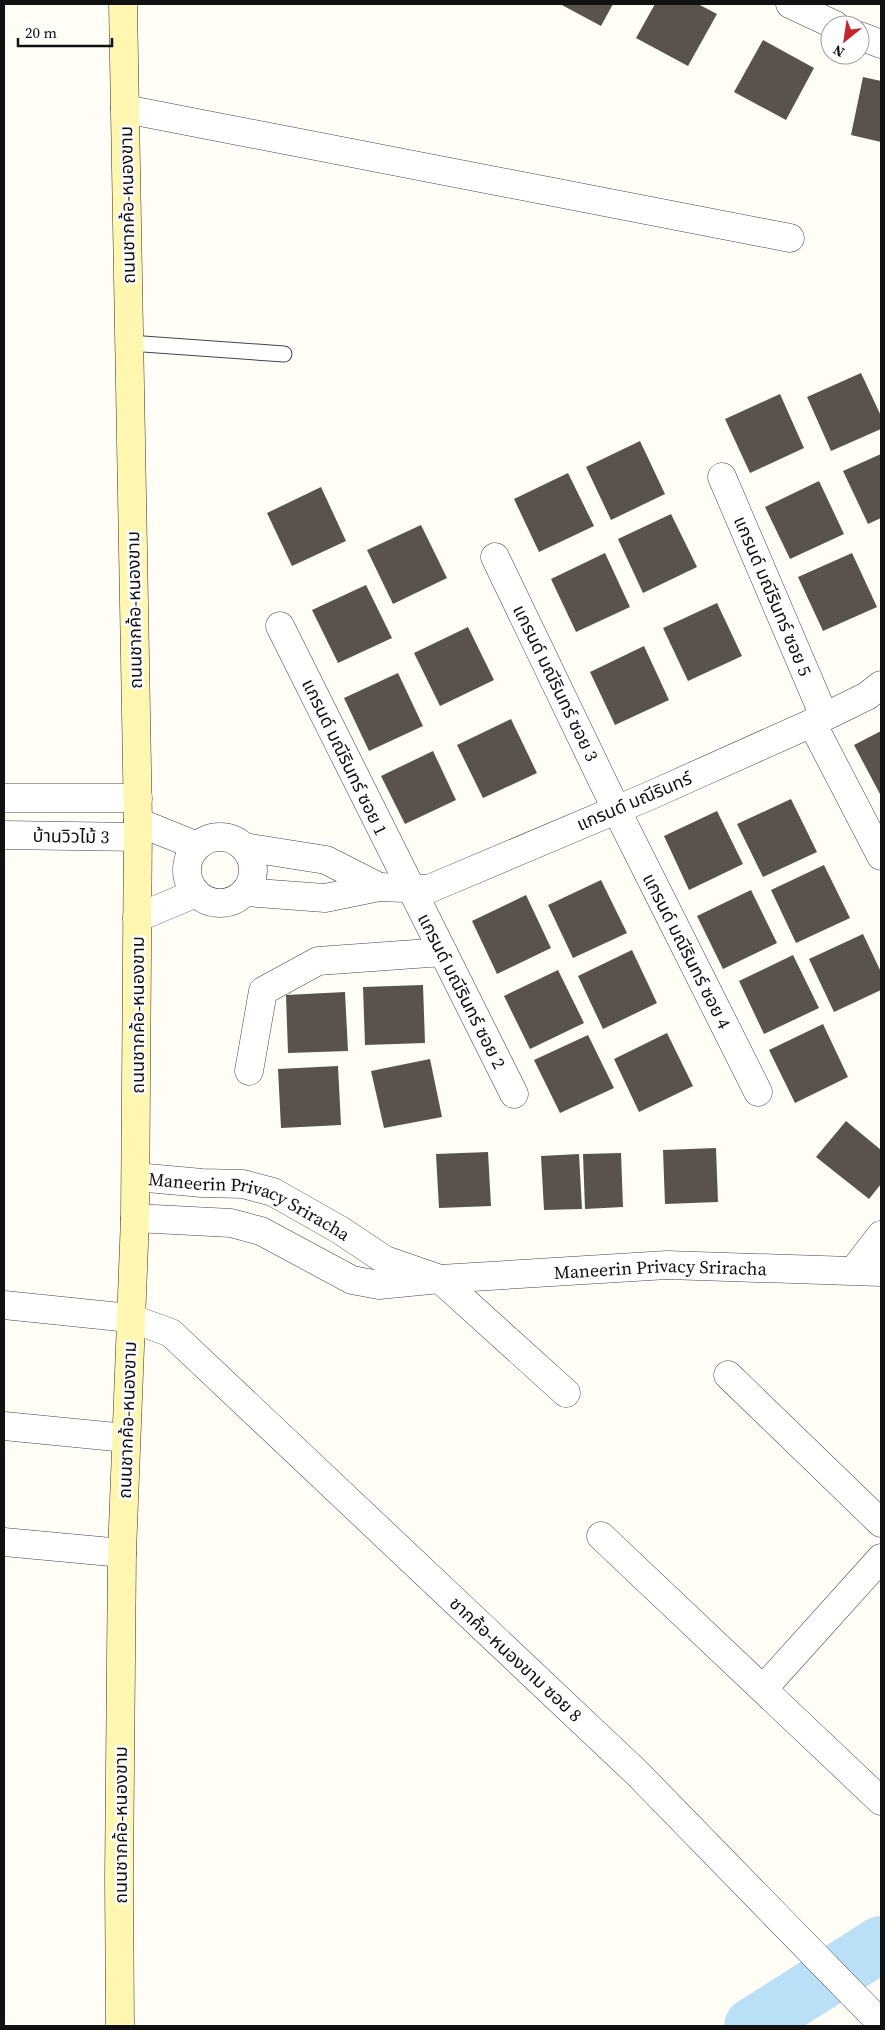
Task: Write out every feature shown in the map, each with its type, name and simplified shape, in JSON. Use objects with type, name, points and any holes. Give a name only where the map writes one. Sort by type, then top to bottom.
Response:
[{"type":"street","name":"ถนนชากค้อ-หนองขาม","points":[[120,2026],[119,1878],[122,1553],[136,1177],[138,819],[123,4]]},
{"type":"street","points":[[790,4],[820,18]]},
{"type":"street","points":[[125,108],[790,238]]},
{"type":"street","name":"แกรนด์ มณีรินทร์ ซอย 5","points":[[722,477],[818,719],[881,856]]},
{"type":"street","name":"แกรนด์ มณีรินทร์ ซอย 3","points":[[495,557],[616,810]]},
{"type":"street","name":"แกรนด์ มณีรินทร์ ซอย 1","points":[[280,626],[410,888]]},
{"type":"street","name":"แกรนด์ มณีรินทร์","points":[[245,892],[325,898],[380,887],[429,889],[616,810],[818,719],[867,696],[881,685]]},
{"type":"street","points":[[4,798],[138,819],[197,846]]},
{"type":"street","name":"แกรนด์ มณีรินทร์ ซอย 4","points":[[616,810],[758,1092]]},
{"type":"street","name":"บ้านวิวไม้ 3","points":[[4,835],[138,819]]},
{"type":"street","points":[[212,837],[230,838],[244,847],[253,862],[252,879],[245,892],[228,903],[210,902],[196,893],[187,878],[188,860],[197,846],[212,837]]},
{"type":"street","name":"แกรนด์ มณีรินทร์","points":[[244,847],[326,860],[380,887]]},
{"type":"street","name":"แกรนด์ มณีรินทร์ ซอย 2","points":[[410,888],[514,1094]]},
{"type":"street","points":[[137,918],[196,893]]},
{"type":"street","points":[[249,1071],[263,991],[318,961],[443,952]]},
{"type":"street","name":"Maneerin Privacy Sriracha","points":[[136,1177],[202,1184],[243,1184],[274,1192],[340,1230],[385,1260],[440,1280]]},
{"type":"street","name":"Maneerin Privacy Sriracha","points":[[135,1218],[231,1223],[261,1231],[352,1280],[379,1285],[667,1265],[881,1272]]},
{"type":"street","points":[[854,1270],[881,1235]]},
{"type":"street","points":[[440,1280],[566,1393]]},
{"type":"street","name":"ชากค้อ-หนองขาม ซอย 8","points":[[4,1305],[130,1318],[171,1333],[637,1773],[738,1878],[879,2018]]},
{"type":"street","points":[[728,1375],[881,1522]]},
{"type":"street","points":[[4,1426],[126,1438]]},
{"type":"street","points":[[601,1536],[764,1688],[881,1801]]},
{"type":"street","points":[[4,1542],[122,1553]]},
{"type":"street","points":[[764,1688],[881,1558]]},
{"type":"lane","points":[[129,343],[284,354]]},
{"type":"building","points":[[560,4],[613,4],[601,26]]},
{"type":"building","points":[[655,4],[698,4],[717,14],[688,66],[636,38]]},
{"type":"building","points":[[763,40],[814,68],[786,120],[734,92]]},
{"type":"building","points":[[863,77],[881,81],[881,142],[851,135]]},
{"type":"building","points":[[861,373],[881,416],[881,429],[831,451],[807,397]]},
{"type":"building","points":[[780,394],[804,448],[750,473],[725,419]]},
{"type":"building","points":[[640,441],[665,494],[611,520],[586,467]]},
{"type":"building","points":[[881,454],[881,518],[868,524],[843,471]]},
{"type":"building","points":[[568,473],[594,526],[539,552],[514,499]]},
{"type":"building","points":[[819,481],[844,534],[790,559],[765,507]]},
{"type":"building","points":[[321,487],[346,541],[292,566],[267,513]]},
{"type":"building","points":[[671,514],[697,567],[643,593],[618,539]]},
{"type":"building","points":[[421,525],[447,578],[393,604],[367,550]]},
{"type":"building","points":[[605,553],[630,607],[576,632],[551,579]]},
{"type":"building","points":[[852,553],[877,607],[823,631],[798,577]]},
{"type":"building","points":[[366,585],[392,638],[338,663],[312,610]]},
{"type":"building","points":[[717,603],[742,656],[688,681],[663,628]]},
{"type":"building","points":[[468,627],[494,680],[440,706],[414,653]]},
{"type":"building","points":[[644,646],[669,700],[615,725],[590,672]]},
{"type":"building","points":[[398,673],[423,726],[369,751],[344,698]]},
{"type":"building","points":[[511,719],[537,773],[483,798],[457,745]]},
{"type":"building","points":[[881,731],[881,796],[854,745]]},
{"type":"building","points":[[433,751],[456,800],[405,824],[381,776]]},
{"type":"building","points":[[791,799],[817,852],[763,877],[737,824]]},
{"type":"building","points":[[717,811],[743,864],[689,890],[664,836]]},
{"type":"building","points":[[824,865],[850,918],[796,943],[771,890]]},
{"type":"building","points":[[601,880],[627,933],[573,958],[548,905]]},
{"type":"building","points":[[751,890],[777,943],[723,969],[697,916]]},
{"type":"building","points":[[526,895],[551,948],[497,974],[472,921]]},
{"type":"building","points":[[863,934],[881,972],[881,990],[834,1012],[809,959]]},
{"type":"building","points":[[632,950],[657,1003],[603,1029],[578,976]]},
{"type":"building","points":[[793,955],[819,1008],[764,1034],[739,981]]},
{"type":"building","points":[[558,970],[584,1023],[530,1049],[504,996]]},
{"type":"building","points":[[423,985],[425,1043],[365,1045],[363,987]]},
{"type":"building","points":[[345,992],[348,1051],[288,1053],[286,995]]},
{"type":"building","points":[[823,1024],[848,1077],[795,1103],[769,1050]]},
{"type":"building","points":[[667,1033],[693,1086],[639,1112],[614,1059]]},
{"type":"building","points":[[588,1035],[614,1088],[560,1113],[534,1060]]},
{"type":"building","points":[[430,1059],[442,1117],[384,1128],[371,1071]]},
{"type":"building","points":[[338,1066],[341,1125],[281,1128],[278,1069]]},
{"type":"building","points":[[846,1121],[881,1150],[881,1184],[869,1199],[816,1157]]},
{"type":"building","points":[[716,1148],[718,1202],[665,1204],[663,1150]]},
{"type":"building","points":[[488,1152],[491,1206],[439,1208],[436,1154]]},
{"type":"building","points":[[621,1153],[623,1207],[585,1209],[583,1154]]},
{"type":"building","points":[[579,1154],[582,1209],[544,1210],[541,1156]]},
{"type":"waterway","points":[[752,2026],[881,1944]]}]
